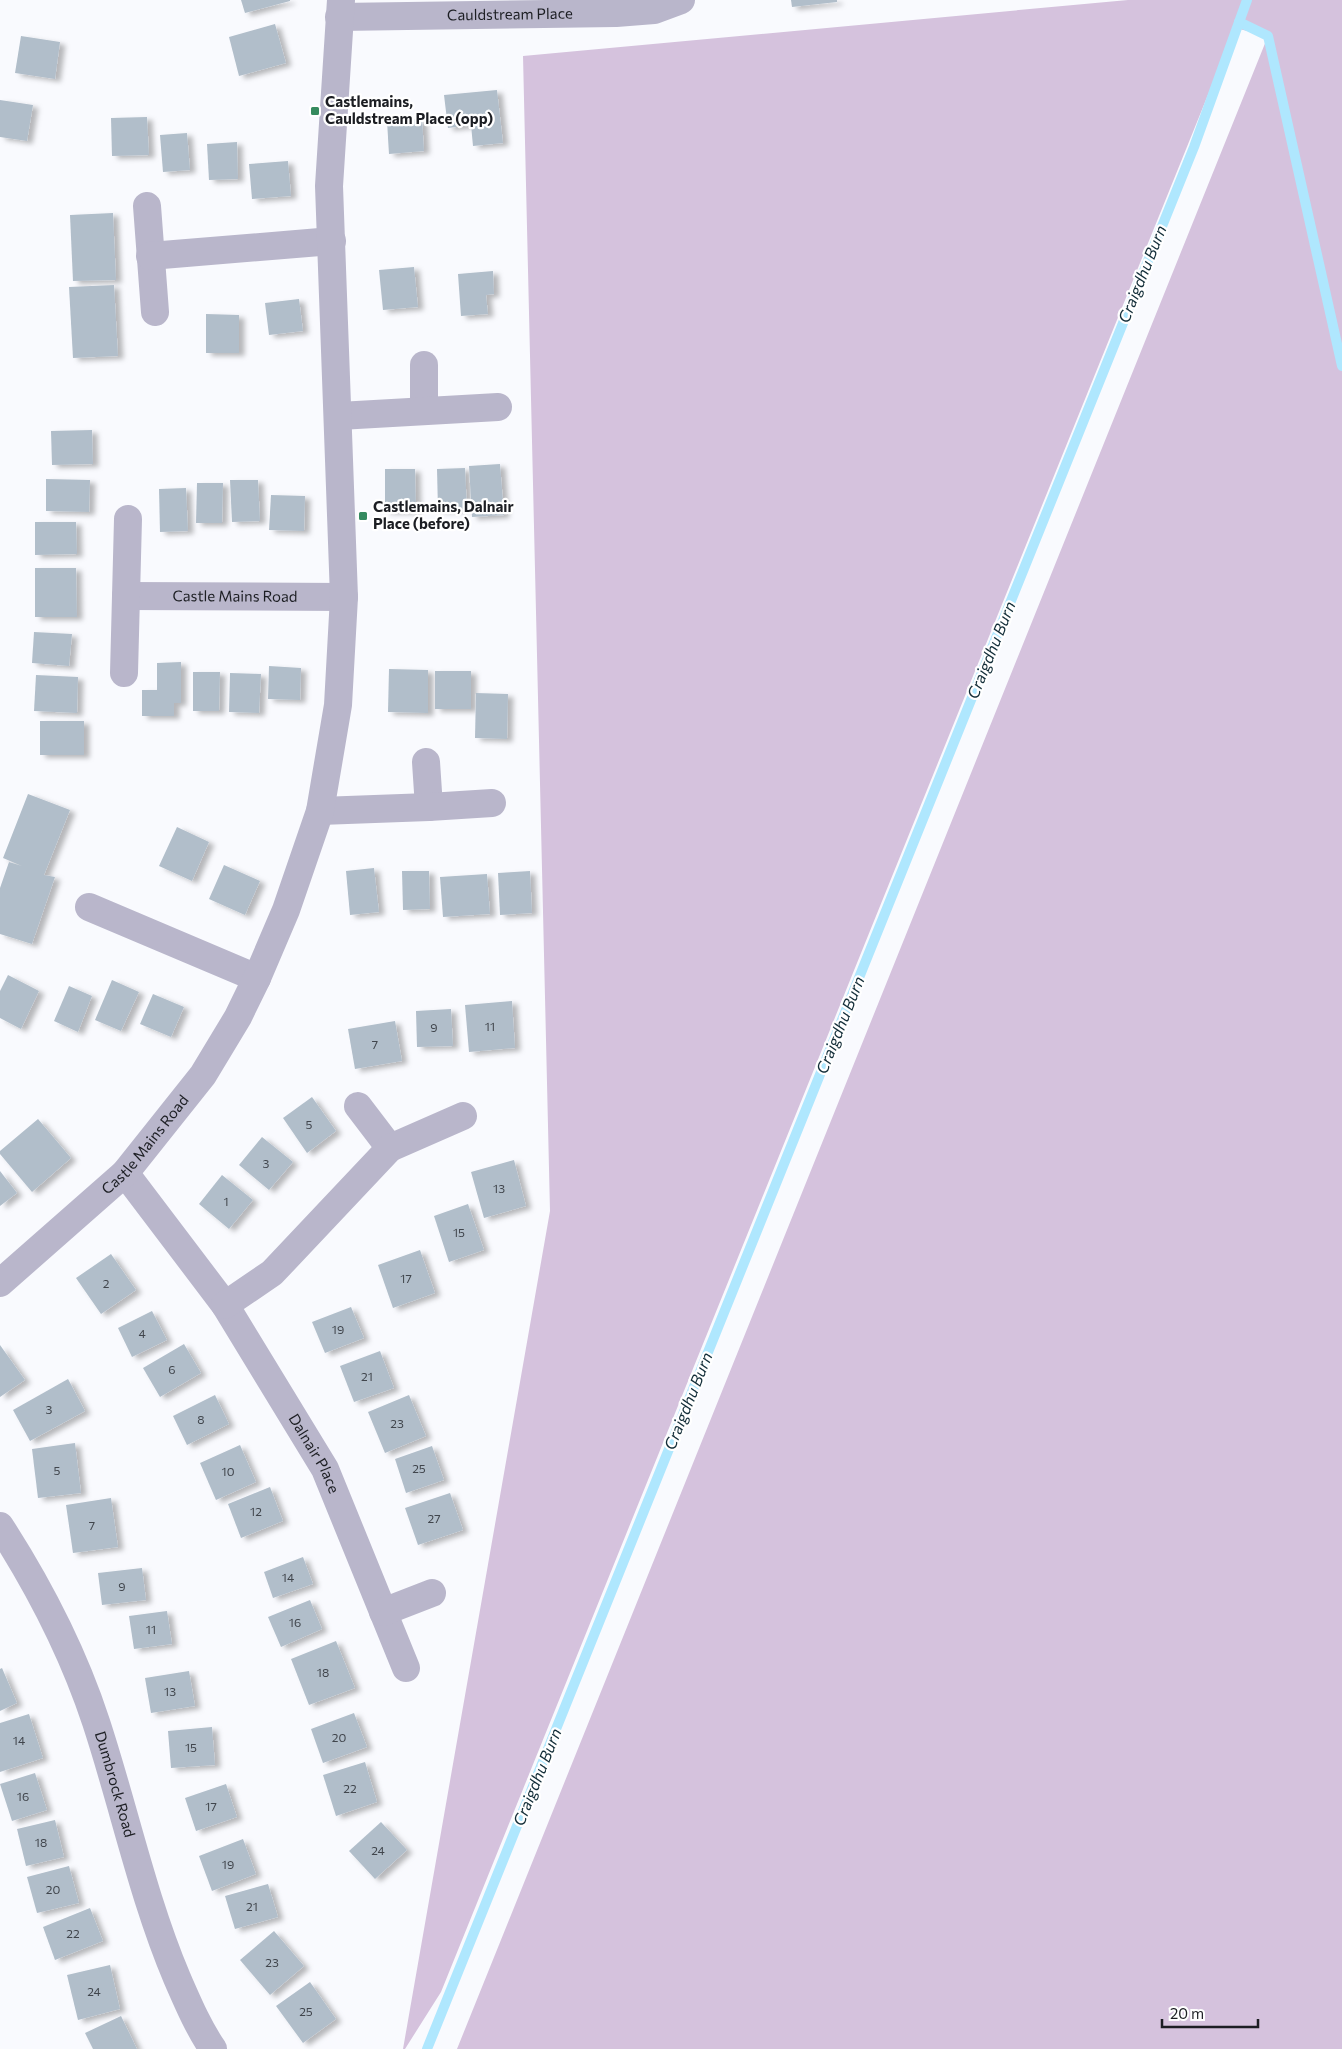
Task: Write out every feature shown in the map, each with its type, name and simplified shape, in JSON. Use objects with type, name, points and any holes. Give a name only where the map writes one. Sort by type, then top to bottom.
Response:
[{"type":"street","name":"Cauldstream Place","points":[[340,9],[616,13],[654,10],[681,0]]},
{"type":"street","name":"Castle Mains Road","points":[[0,1283],[125,1173],[203,1074],[238,1017],[257,978],[286,910],[320,810],[338,705],[344,597],[330,186],[340,9]]},
{"type":"street","points":[[147,206],[155,312]]},
{"type":"street","points":[[150,256],[332,241]]},
{"type":"street","points":[[424,366],[424,410]]},
{"type":"street","points":[[338,416],[498,406]]},
{"type":"street","points":[[124,673],[128,519]]},
{"type":"street","name":"Castle Mains Road","points":[[126,596],[344,597]]},
{"type":"street","points":[[426,762],[429,807]]},
{"type":"street","points":[[320,810],[492,803]]},
{"type":"street","points":[[89,906],[257,978]]},
{"type":"street","points":[[358,1106],[390,1148]]},
{"type":"street","points":[[224,1305],[272,1273],[390,1148],[464,1116]]},
{"type":"street","name":"Dalnair Place","points":[[125,1173],[224,1305],[325,1469],[406,1668]]},
{"type":"street","name":"Dumbrock Road","points":[[0,1526],[54,1617],[76,1667],[96,1722],[163,1945],[192,2012],[213,2049]]},
{"type":"street","points":[[383,1612],[432,1593]]},
{"type":"shaded area","points":[[1128,0],[1342,0],[1342,2049],[457,2049],[1268,36],[1235,28],[441,1992],[405,2049],[403,2049],[550,1211],[523,56]]},
{"type":"building","points":[[241,0],[290,0],[290,1],[245,13]]},
{"type":"building","points":[[791,0],[837,0],[837,2],[792,7]]},
{"type":"building","points":[[275,24],[286,63],[239,76],[229,37]]},
{"type":"building","points":[[21,36],[60,42],[55,79],[15,73]]},
{"type":"building","points":[[497,90],[503,143],[473,146],[471,125],[448,128],[444,95]]},
{"type":"building","points":[[0,100],[33,105],[27,141],[0,137]]},
{"type":"building","points":[[147,117],[149,155],[112,156],[111,118]]},
{"type":"building","points":[[422,119],[424,151],[389,154],[387,121]]},
{"type":"building","points":[[187,133],[190,170],[163,172],[160,135]]},
{"type":"building","points":[[237,142],[238,179],[209,180],[207,144]]},
{"type":"building","points":[[288,161],[291,196],[252,199],[249,164]]},
{"type":"building","points":[[113,213],[116,280],[73,281],[70,215]]},
{"type":"building","points":[[414,267],[418,307],[383,310],[379,270]]},
{"type":"building","points":[[493,271],[494,294],[486,295],[488,314],[461,316],[458,274]]},
{"type":"building","points":[[114,285],[118,356],[73,358],[69,287]]},
{"type":"building","points":[[299,299],[303,331],[269,335],[265,303]]},
{"type":"building","points":[[206,314],[239,315],[239,353],[206,353]]},
{"type":"building","points":[[92,430],[93,464],[52,465],[51,431]]},
{"type":"building","points":[[500,464],[504,515],[472,517],[469,466]]},
{"type":"building","points":[[465,468],[467,509],[438,510],[437,469]]},
{"type":"building","points":[[385,469],[415,469],[416,511],[385,511]]},
{"type":"building","points":[[46,479],[90,480],[89,512],[46,511]]},
{"type":"building","points":[[230,480],[258,480],[260,521],[232,522]]},
{"type":"building","points":[[197,483],[223,483],[222,523],[196,523]]},
{"type":"building","points":[[186,488],[188,531],[160,532],[159,489]]},
{"type":"building","points":[[271,495],[305,496],[304,531],[269,530]]},
{"type":"building","points":[[35,522],[76,522],[77,554],[35,555]]},
{"type":"building","points":[[35,568],[76,568],[77,617],[35,617]]},
{"type":"building","points":[[34,632],[72,634],[69,666],[32,663]]},
{"type":"building","points":[[181,662],[181,703],[174,703],[174,716],[142,716],[142,690],[157,690],[157,663]]},
{"type":"building","points":[[269,666],[301,668],[300,700],[268,699]]},
{"type":"building","points":[[389,669],[428,670],[428,713],[388,712]]},
{"type":"building","points":[[435,671],[471,671],[471,709],[435,709]]},
{"type":"building","points":[[193,672],[220,672],[219,711],[193,711]]},
{"type":"building","points":[[230,673],[261,674],[259,713],[229,712]]},
{"type":"building","points":[[36,675],[78,677],[77,713],[34,711]]},
{"type":"building","points":[[476,693],[508,694],[507,739],[475,738]]},
{"type":"building","points":[[40,721],[84,721],[84,755],[40,755]]},
{"type":"building","points":[[28,794],[70,810],[44,875],[55,877],[32,944],[0,934],[0,888],[9,862],[22,866],[3,858]]},
{"type":"building","points":[[177,827],[209,842],[192,881],[159,866]]},
{"type":"building","points":[[224,865],[260,881],[245,915],[209,899]]},
{"type":"building","points":[[374,868],[379,912],[350,915],[346,871]]},
{"type":"building","points":[[402,871],[429,871],[430,909],[403,910]]},
{"type":"building","points":[[530,871],[532,913],[500,915],[498,873]]},
{"type":"building","points":[[487,874],[490,914],[443,917],[440,877]]},
{"type":"building","points":[[8,975],[39,991],[21,1029],[0,1018],[0,991]]},
{"type":"building","points":[[112,980],[139,992],[121,1031],[95,1020]]},
{"type":"building","points":[[69,986],[92,996],[78,1032],[54,1021]]},
{"type":"building","points":[[153,994],[184,1007],[171,1037],[140,1024]]},
{"type":"building","points":[[512,1001],[515,1048],[469,1052],[465,1005]]},
{"type":"building","points":[[451,1009],[453,1046],[417,1047],[416,1011]]},
{"type":"building","points":[[395,1021],[402,1061],[355,1069],[348,1029]]},
{"type":"building","points":[[312,1097],[336,1131],[307,1153],[283,1118]]},
{"type":"building","points":[[38,1119],[71,1158],[32,1192],[0,1154],[0,1151]]},
{"type":"building","points":[[262,1137],[293,1162],[269,1190],[239,1165]]},
{"type":"building","points":[[514,1160],[526,1206],[484,1218],[471,1172]]},
{"type":"building","points":[[0,1171],[17,1193],[0,1206]]},
{"type":"building","points":[[222,1175],[253,1200],[229,1229],[199,1204]]},
{"type":"building","points":[[468,1204],[484,1250],[449,1262],[434,1216]]},
{"type":"building","points":[[420,1250],[435,1293],[393,1308],[378,1265]]},
{"type":"building","points":[[111,1254],[136,1290],[101,1314],[76,1278]]},
{"type":"building","points":[[351,1307],[364,1338],[325,1353],[312,1322]]},
{"type":"building","points":[[152,1311],[167,1340],[132,1357],[118,1328]]},
{"type":"building","points":[[184,1344],[201,1373],[160,1397],[143,1368]]},
{"type":"building","points":[[0,1345],[25,1380],[0,1397]]},
{"type":"building","points":[[380,1351],[394,1388],[354,1402],[340,1366]]},
{"type":"building","points":[[68,1379],[85,1411],[30,1441],[13,1410]]},
{"type":"building","points":[[215,1395],[229,1424],[187,1445],[173,1416]]},
{"type":"building","points":[[409,1395],[426,1436],[385,1453],[368,1412]]},
{"type":"building","points":[[75,1443],[81,1493],[38,1498],[32,1449]]},
{"type":"building","points":[[240,1445],[256,1482],[216,1500],[200,1463]]},
{"type":"building","points":[[432,1446],[444,1480],[406,1493],[395,1459]]},
{"type":"building","points":[[270,1487],[283,1521],[241,1538],[228,1504]]},
{"type":"building","points":[[450,1493],[463,1530],[418,1545],[405,1508]]},
{"type":"building","points":[[111,1498],[118,1547],[73,1553],[66,1505]]},
{"type":"building","points":[[303,1557],[313,1584],[273,1598],[264,1572]]},
{"type":"building","points":[[142,1568],[146,1600],[102,1605],[98,1573]]},
{"type":"building","points":[[310,1600],[322,1629],[281,1647],[268,1617]]},
{"type":"building","points":[[167,1611],[172,1644],[134,1649],[129,1616]]},
{"type":"building","points":[[336,1641],[355,1688],[309,1705],[291,1659]]},
{"type":"building","points":[[2,1668],[17,1703],[0,1711],[0,1669]]},
{"type":"building","points":[[189,1671],[195,1706],[151,1713],[145,1678]]},
{"type":"building","points":[[354,1713],[367,1747],[323,1763],[311,1729]]},
{"type":"building","points":[[29,1714],[43,1758],[0,1772],[0,1723]]},
{"type":"building","points":[[212,1727],[215,1765],[171,1768],[168,1731]]},
{"type":"building","points":[[365,1762],[377,1802],[336,1816],[323,1775]]},
{"type":"building","points":[[35,1773],[47,1810],[12,1821],[0,1784]]},
{"type":"building","points":[[226,1784],[237,1817],[196,1831],[185,1798]]},
{"type":"building","points":[[55,1820],[64,1857],[26,1866],[17,1829]]},
{"type":"building","points":[[381,1822],[407,1850],[375,1879],[349,1851]]},
{"type":"building","points":[[243,1839],[256,1874],[212,1891],[199,1856]]},
{"type":"building","points":[[69,1866],[79,1903],[37,1913],[27,1877]]},
{"type":"building","points":[[268,1884],[278,1917],[235,1929],[225,1896]]},
{"type":"building","points":[[90,1908],[103,1941],[55,1960],[43,1927]]},
{"type":"building","points":[[274,1931],[304,1966],[270,1995],[240,1960]]},
{"type":"building","points":[[110,1965],[120,2009],[78,2020],[67,1975]]},
{"type":"building","points":[[310,1982],[336,2019],[303,2043],[276,2006]]},
{"type":"building","points":[[121,2016],[137,2049],[93,2049],[85,2033]]},
{"type":"waterway","name":"Craigdhu Burn","points":[[427,2049],[1194,147],[1247,0]]},
{"type":"waterway","points":[[1239,22],[1268,36],[1342,366]]},
{"type":"place","name":"Castlemains, Cauldstream Place (opp)","points":[[315,111]]},
{"type":"place","name":"Castlemains, Dalnair Place (before)","points":[[363,516]]}]
